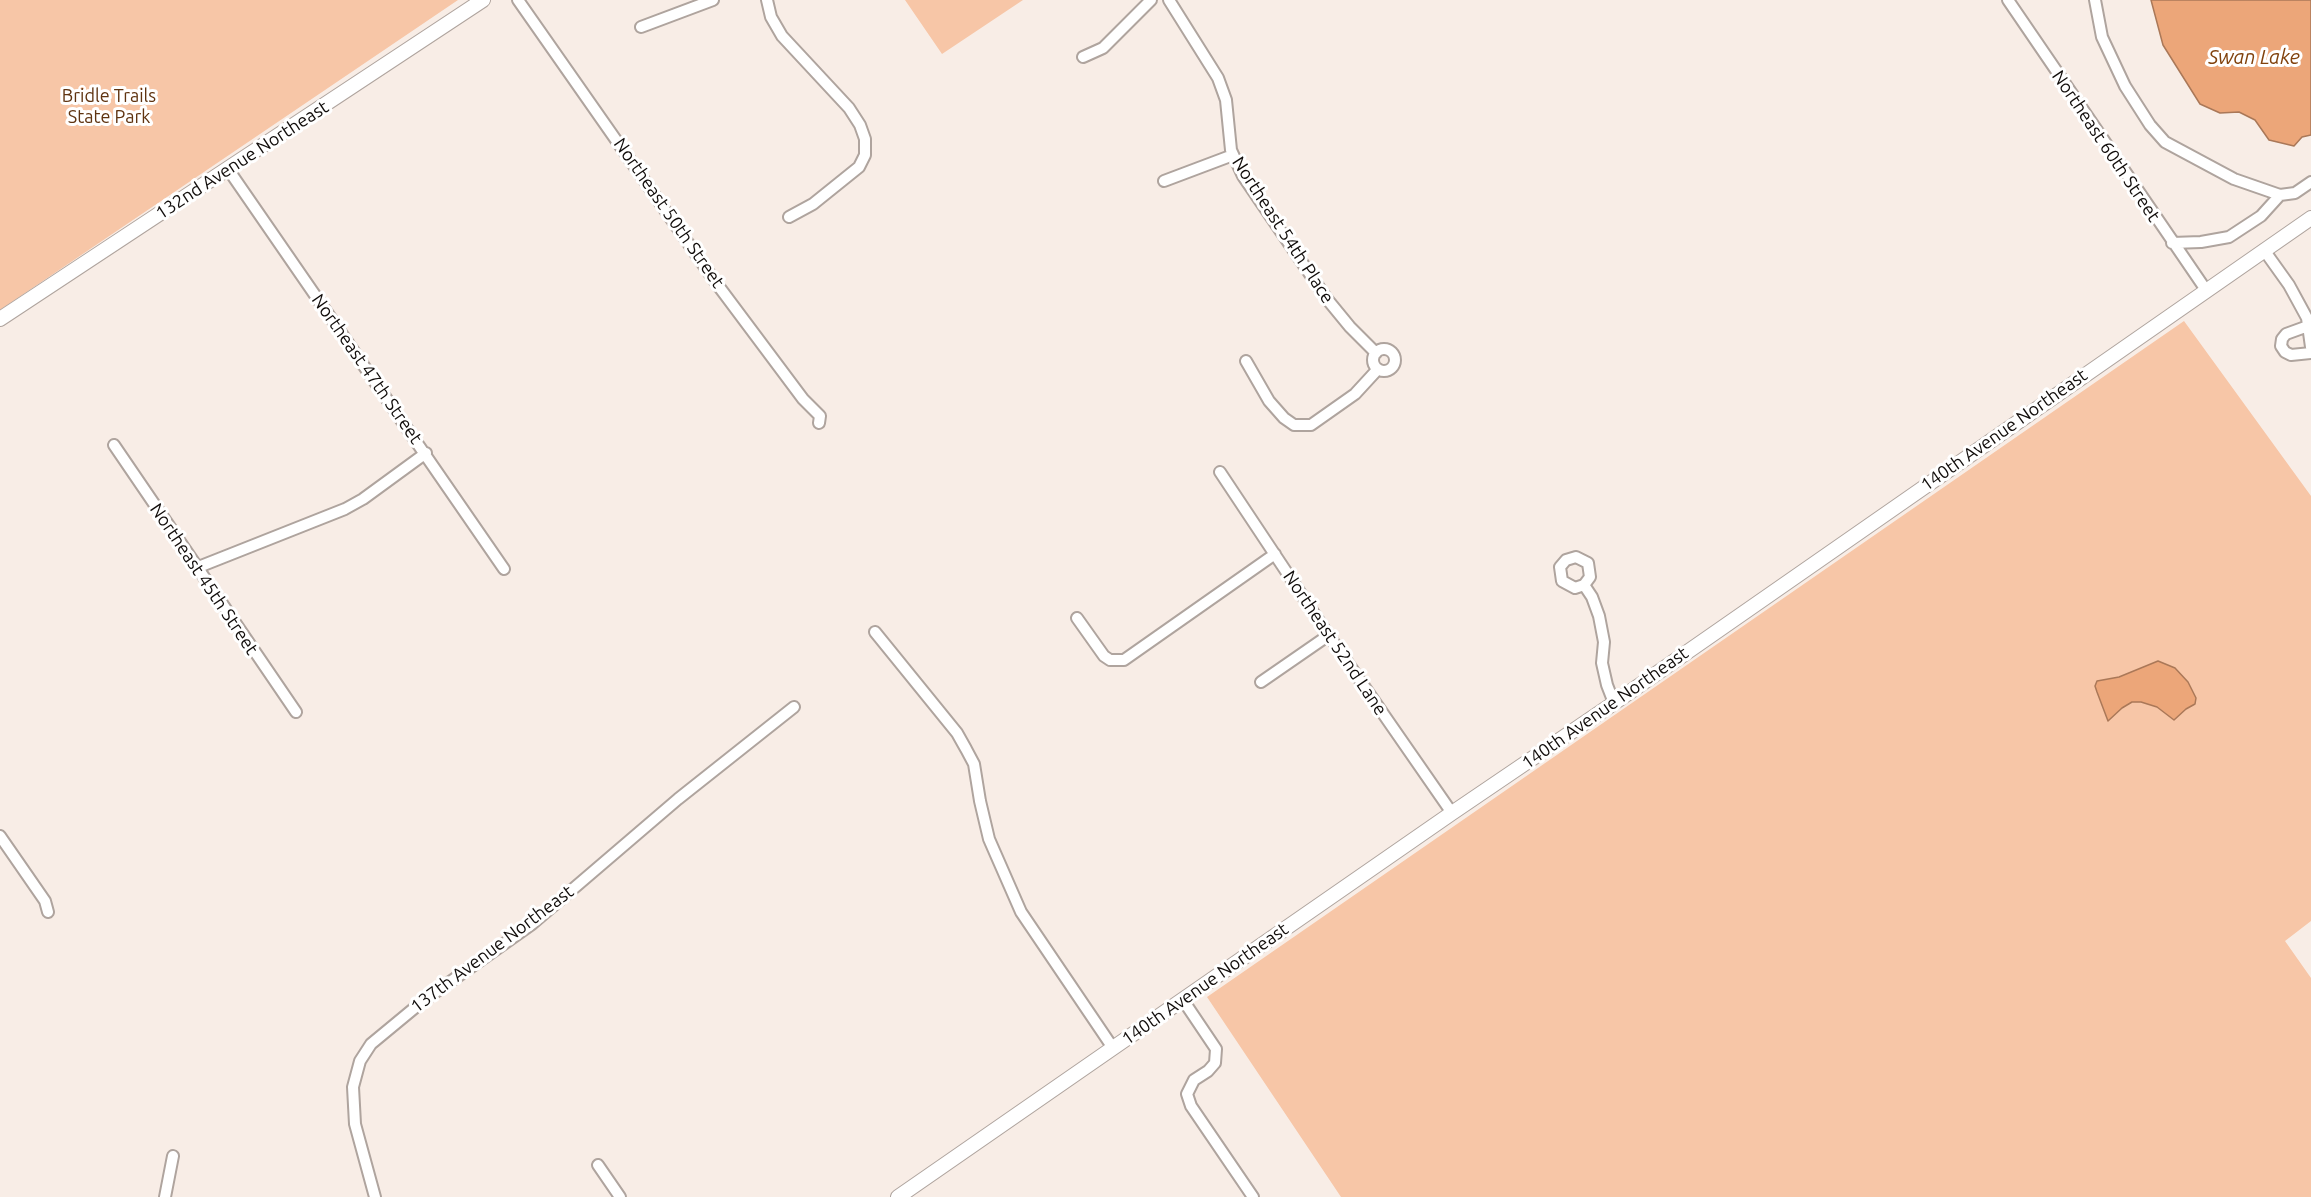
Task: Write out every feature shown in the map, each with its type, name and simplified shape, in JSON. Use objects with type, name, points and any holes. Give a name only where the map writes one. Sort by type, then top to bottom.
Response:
[{"type":"street","name":"132nd Avenue Northeast","points":[[0,320],[483,0]]},
{"type":"street","name":"Northeast 50th Street","points":[[518,0],[714,280],[803,399],[820,416],[819,423]]},
{"type":"street","points":[[641,27],[713,0]]},
{"type":"street","points":[[767,0],[771,17],[782,36],[849,108],[860,124],[865,140],[865,154],[859,167],[813,204],[789,217]]},
{"type":"street","points":[[1083,57],[1103,48],[1151,0]]},
{"type":"street","name":"Northeast 54th Place","points":[[1169,0],[1218,78],[1227,100],[1233,155],[1244,176],[1327,300],[1376,353],[1383,349],[1390,351],[1395,360],[1390,369],[1378,369]]},
{"type":"street","name":"Northeast 60th Street","points":[[2008,0],[2206,290]]},
{"type":"street","points":[[2095,0],[2102,37],[2125,86],[2165,142],[2234,179],[2280,195],[2295,193],[2311,182]]},
{"type":"street","points":[[1164,181],[1233,155]]},
{"type":"street","name":"Northeast 47th Street","points":[[228,169],[504,569]]},
{"type":"street","points":[[2172,243],[2200,242],[2229,237],[2260,216],[2280,195]]},
{"type":"street","name":"140th Avenue Northeast","points":[[898,1197],[2311,218]]},
{"type":"street","points":[[2264,250],[2289,285],[2308,320],[2311,347]]},
{"type":"street","points":[[2308,320],[2286,334],[2281,346],[2291,355],[2311,354]]},
{"type":"street","points":[[1246,361],[1269,401],[1284,418],[1294,425],[1311,424],[1355,394],[1378,369],[1373,360],[1376,353]]},
{"type":"street","name":"Northeast 45th Street","points":[[114,445],[296,712]]},
{"type":"street","points":[[196,568],[345,509],[363,499],[426,453]]},
{"type":"street","name":"Northeast 52nd Lane","points":[[1220,472],[1452,813]]},
{"type":"street","points":[[1077,618],[1104,656],[1110,660],[1124,660],[1275,554]]},
{"type":"street","points":[[1584,585],[1599,616],[1604,642],[1602,663],[1614,703]]},
{"type":"street","points":[[875,632],[961,741],[974,764],[980,801],[990,839],[1021,912],[1113,1048]]},
{"type":"street","points":[[1261,682],[1329,635]]},
{"type":"street","name":"137th Avenue Northeast","points":[[375,1197],[355,1124],[353,1087],[360,1061],[371,1044],[423,1001],[532,924],[678,799],[794,707]]},
{"type":"street","points":[[0,836],[45,901],[48,912]]},
{"type":"street","points":[[1183,1000],[1216,1049],[1215,1063],[1208,1071],[1194,1080],[1187,1094],[1191,1106],[1253,1197]]},
{"type":"street","points":[[165,1197],[173,1156]]},
{"type":"street","points":[[598,1165],[620,1197]]},
{"type":"green space","name":"Bridle Trails State Park","points":[[0,0],[458,0],[0,310]]},
{"type":"green space","points":[[905,0],[1023,0],[942,54]]},
{"type":"green space","points":[[2184,321],[2311,496],[2311,921],[2285,941],[2311,978],[2311,1197],[1341,1197],[1207,997]]},
{"type":"water","name":"Swan Lake","points":[[2151,0],[2311,0],[2311,135],[2302,137],[2294,146],[2269,140],[2255,120],[2239,112],[2220,113],[2200,104],[2163,45]]},
{"type":"water","points":[[2158,661],[2175,668],[2188,682],[2196,698],[2195,704],[2174,720],[2157,707],[2132,702],[2108,721],[2095,686],[2097,681],[2119,677]]}]
